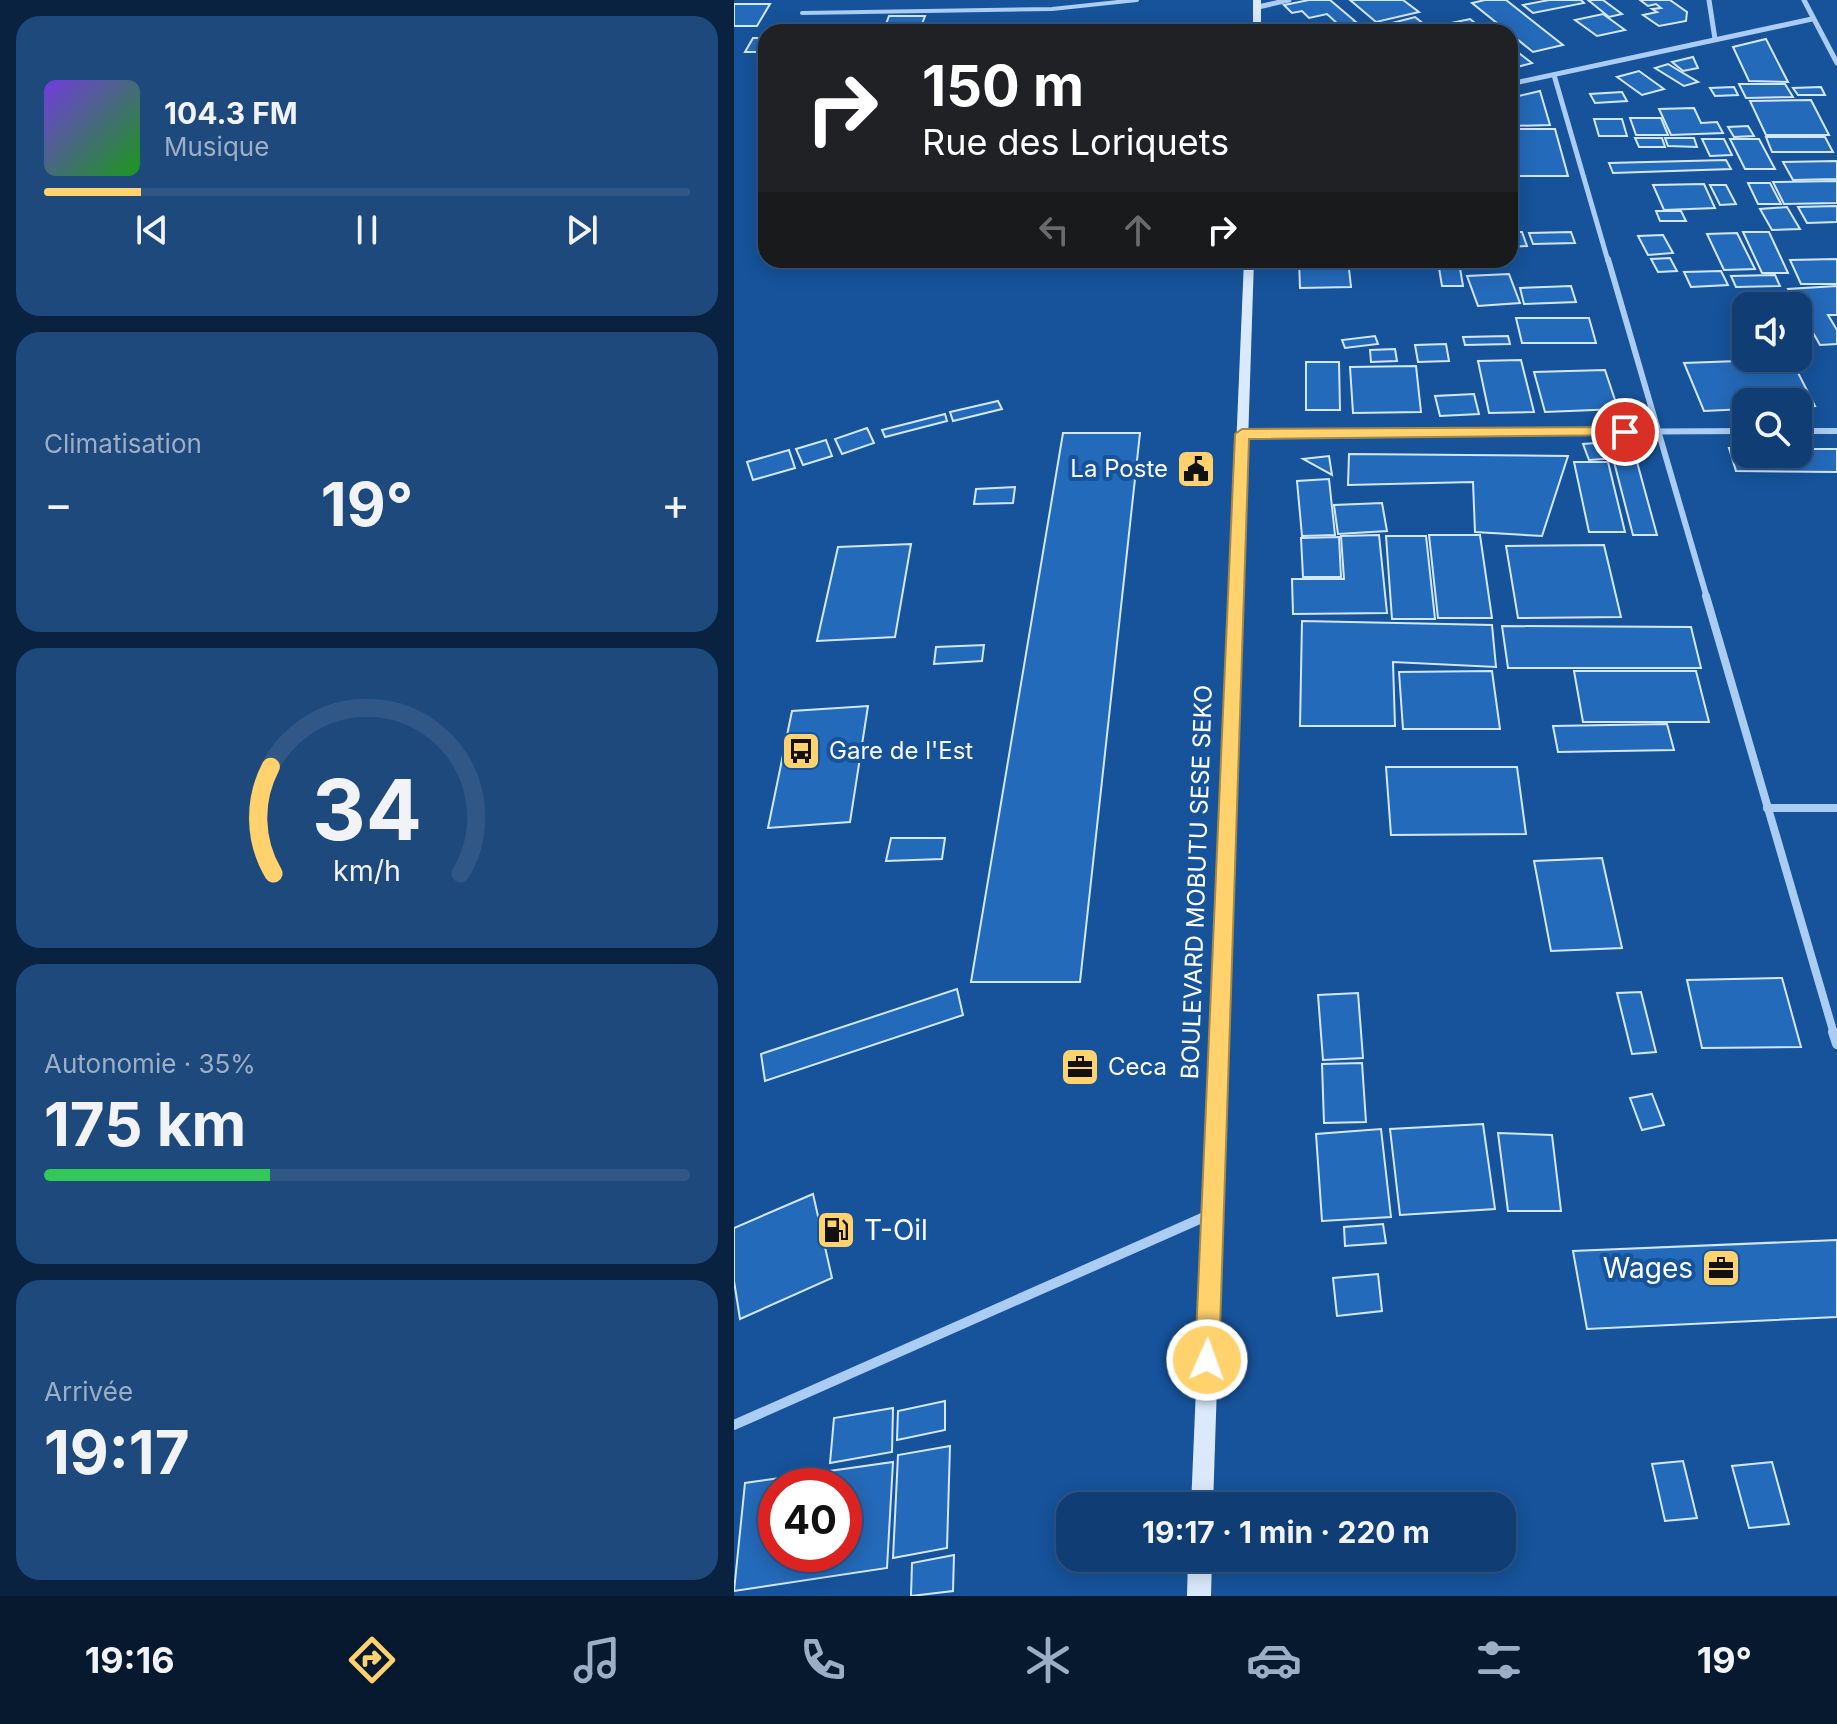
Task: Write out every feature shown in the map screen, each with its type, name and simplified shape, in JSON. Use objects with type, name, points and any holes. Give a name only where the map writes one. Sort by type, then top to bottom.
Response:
[{"type":"street","points":[[1257,24],[1257,3],[1289,0]]},
{"type":"street","points":[[1703,0],[1710,2],[1715,39]]},
{"type":"street","points":[[1804,0],[1837,63]]},
{"type":"street","points":[[1518,82],[1812,19]]},
{"type":"street","points":[[1554,75],[1837,1044]]},
{"type":"street","name":"BOULEVARD MOBUTU SESE SEKO","points":[[1202,1492],[1249,268]]},
{"type":"street","points":[[1242,434],[1732,431]]},
{"type":"street","points":[[1812,431],[1837,431]]},
{"type":"street","points":[[1767,808],[1837,808]]},
{"type":"street","points":[[734,1425],[1212,1213]]},
{"type":"street","points":[[1199,1596],[1200,1572]]},
{"type":"lane","points":[[802,13],[1052,9],[1137,0]]},
{"type":"building","points":[[1330,0],[1356,22],[1338,24],[1327,14],[1309,18],[1302,11],[1292,13],[1284,5]]},
{"type":"building","points":[[1350,0],[1403,0],[1419,12],[1376,22]]},
{"type":"building","points":[[1506,0],[1563,45],[1533,52],[1518,40],[1518,24],[1498,24],[1472,3]]},
{"type":"building","points":[[1549,0],[1581,0],[1584,3],[1533,13],[1523,5]]},
{"type":"building","points":[[1588,0],[1603,0],[1622,14],[1609,17]]},
{"type":"building","points":[[1640,0],[1670,0],[1687,12],[1686,21],[1659,26],[1643,15],[1661,8],[1656,4],[1648,6]]},
{"type":"building","points":[[734,4],[770,4],[757,26],[734,26]]},
{"type":"building","points":[[1603,14],[1625,30],[1597,36],[1575,20]]},
{"type":"building","points":[[889,16],[925,16],[922,24],[886,24]]},
{"type":"building","points":[[1415,17],[1424,24],[1393,24]]},
{"type":"building","points":[[1470,19],[1476,24],[1446,24]]},
{"type":"building","points":[[753,38],[758,38],[758,52],[745,52]]},
{"type":"building","points":[[1766,39],[1788,82],[1749,81],[1733,47]]},
{"type":"building","points":[[1518,52],[1532,63],[1518,67]]},
{"type":"building","points":[[1693,57],[1698,68],[1683,71],[1672,62]]},
{"type":"building","points":[[1668,64],[1698,82],[1684,86],[1655,68]]},
{"type":"building","points":[[1639,71],[1664,89],[1642,95],[1617,77]]},
{"type":"building","points":[[1739,84],[1785,84],[1793,97],[1746,98]]},
{"type":"building","points":[[1734,87],[1738,95],[1715,96],[1710,88]]},
{"type":"building","points":[[1821,87],[1825,95],[1798,95],[1793,88]]},
{"type":"building","points":[[1540,91],[1550,125],[1518,126],[1518,96]]},
{"type":"building","points":[[1622,92],[1627,101],[1595,103],[1590,94]]},
{"type":"building","points":[[1811,100],[1829,135],[1766,135],[1750,101]]},
{"type":"building","points":[[1694,108],[1701,123],[1717,122],[1723,133],[1671,135],[1659,109]]},
{"type":"building","points":[[1630,118],[1661,118],[1668,135],[1636,135]]},
{"type":"building","points":[[1594,119],[1622,119],[1627,136],[1599,136]]},
{"type":"building","points":[[1748,126],[1754,136],[1734,137],[1728,127]]},
{"type":"building","points":[[1518,129],[1555,129],[1568,176],[1518,176]]},
{"type":"building","points":[[1766,137],[1825,137],[1833,152],[1772,152]]},
{"type":"building","points":[[1635,138],[1662,138],[1665,147],[1639,147]]},
{"type":"building","points":[[1665,138],[1694,138],[1697,147],[1668,146]]},
{"type":"building","points":[[1702,139],[1724,139],[1732,155],[1710,156]]},
{"type":"building","points":[[1730,139],[1759,139],[1775,169],[1745,169]]},
{"type":"building","points":[[1726,160],[1731,169],[1613,173],[1609,163]]},
{"type":"building","points":[[1837,161],[1837,179],[1793,180],[1783,162]]},
{"type":"building","points":[[1837,181],[1837,203],[1784,204],[1773,182]]},
{"type":"building","points":[[1748,183],[1770,183],[1781,204],[1758,204]]},
{"type":"building","points":[[1704,184],[1715,208],[1664,210],[1653,185]]},
{"type":"building","points":[[1710,185],[1726,185],[1736,204],[1720,205]]},
{"type":"building","points":[[1837,206],[1837,222],[1807,223],[1798,207]]},
{"type":"building","points":[[1787,207],[1800,229],[1772,230],[1760,209]]},
{"type":"building","points":[[1656,211],[1681,211],[1686,221],[1660,221]]},
{"type":"building","points":[[1518,232],[1522,232],[1527,246],[1518,247]]},
{"type":"building","points":[[1571,232],[1575,243],[1533,244],[1529,233]]},
{"type":"building","points":[[1743,232],[1769,232],[1788,273],[1762,273]]},
{"type":"building","points":[[1737,233],[1755,269],[1724,270],[1707,234]]},
{"type":"building","points":[[1663,235],[1673,253],[1648,255],[1638,236]]},
{"type":"building","points":[[1670,258],[1677,271],[1658,272],[1651,259]]},
{"type":"building","points":[[1837,259],[1837,284],[1801,284],[1790,260]]},
{"type":"building","points":[[1299,268],[1349,268],[1351,287],[1300,288]]},
{"type":"building","points":[[1439,268],[1460,268],[1463,286],[1442,286]]},
{"type":"building","points":[[1721,271],[1728,285],[1691,287],[1684,272]]},
{"type":"building","points":[[1509,274],[1520,303],[1478,306],[1467,276]]},
{"type":"building","points":[[1775,275],[1780,286],[1736,287],[1731,276]]},
{"type":"building","points":[[1571,286],[1576,302],[1524,304],[1520,288]]},
{"type":"building","points":[[1837,286],[1837,315],[1828,315],[1837,330],[1837,344],[1820,345],[1812,331],[1812,292],[1790,292],[1788,289]]},
{"type":"building","points":[[1516,318],[1589,318],[1596,343],[1522,343]]},
{"type":"building","points":[[1375,336],[1378,344],[1345,348],[1342,340]]},
{"type":"building","points":[[1508,336],[1510,344],[1465,345],[1463,337]]},
{"type":"building","points":[[1446,344],[1449,361],[1418,362],[1415,345]]},
{"type":"building","points":[[1395,349],[1397,361],[1371,362],[1370,350]]},
{"type":"building","points":[[1521,360],[1534,412],[1489,413],[1478,361]]},
{"type":"building","points":[[1732,361],[1732,372],[1798,372],[1806,388],[1732,388],[1732,410],[1704,411],[1684,363]]},
{"type":"building","points":[[1306,362],[1339,362],[1340,410],[1306,410]]},
{"type":"building","points":[[1416,366],[1421,412],[1353,413],[1350,367]]},
{"type":"building","points":[[1605,370],[1618,409],[1545,412],[1534,372]]},
{"type":"building","points":[[1474,394],[1479,414],[1440,416],[1435,396]]},
{"type":"building","points":[[998,401],[1002,409],[953,421],[950,412]]},
{"type":"building","points":[[945,414],[947,421],[885,437],[882,430]]},
{"type":"building","points":[[867,428],[874,443],[842,454],[835,439]]},
{"type":"building","points":[[1063,433],[1140,433],[1080,982],[971,982]]},
{"type":"building","points":[[826,440],[832,456],[803,465],[796,449]]},
{"type":"building","points":[[1623,441],[1630,457],[1589,460],[1583,444]]},
{"type":"building","points":[[1812,449],[1837,449],[1837,472],[1736,471],[1735,468],[1812,468]]},
{"type":"building","points":[[789,450],[795,468],[753,480],[747,462]]},
{"type":"building","points":[[1349,454],[1568,456],[1542,536],[1475,532],[1473,482],[1348,485]]},
{"type":"building","points":[[1329,456],[1332,475],[1303,459]]},
{"type":"building","points":[[1574,462],[1608,462],[1625,532],[1589,532]]},
{"type":"building","points":[[1614,462],[1637,462],[1657,535],[1633,535]]},
{"type":"building","points":[[1329,479],[1335,535],[1302,536],[1297,481]]},
{"type":"building","points":[[1015,487],[1013,503],[974,504],[976,489]]},
{"type":"building","points":[[1382,503],[1387,531],[1338,534],[1334,505]]},
{"type":"building","points":[[1379,535],[1387,613],[1293,614],[1292,579],[1344,579],[1341,536]]},
{"type":"building","points":[[1429,535],[1480,535],[1492,618],[1438,618]]},
{"type":"building","points":[[1386,536],[1426,536],[1435,619],[1392,619]]},
{"type":"building","points":[[1339,537],[1341,577],[1303,577],[1301,538]]},
{"type":"building","points":[[911,544],[895,637],[817,641],[838,547]]},
{"type":"building","points":[[1604,545],[1621,617],[1518,618],[1506,546]]},
{"type":"building","points":[[1302,621],[1492,625],[1496,667],[1393,662],[1395,726],[1300,726]]},
{"type":"building","points":[[1502,626],[1691,627],[1701,668],[1508,668]]},
{"type":"building","points":[[984,645],[982,661],[934,664],[936,647]]},
{"type":"building","points":[[1492,671],[1500,729],[1403,729],[1399,672]]},
{"type":"building","points":[[1574,671],[1696,671],[1709,722],[1583,722]]},
{"type":"building","points":[[868,706],[850,822],[768,828],[792,711]]},
{"type":"building","points":[[1667,724],[1674,750],[1558,752],[1553,726]]},
{"type":"building","points":[[1386,767],[1517,767],[1526,834],[1391,835]]},
{"type":"building","points":[[891,838],[945,838],[942,859],[886,861]]},
{"type":"building","points":[[1602,858],[1622,948],[1551,951],[1534,861]]},
{"type":"building","points":[[1782,978],[1801,1047],[1702,1048],[1687,980]]},
{"type":"building","points":[[957,989],[963,1015],[765,1081],[761,1054]]},
{"type":"building","points":[[1641,992],[1656,1052],[1632,1054],[1617,993]]},
{"type":"building","points":[[1358,993],[1363,1058],[1323,1060],[1318,995]]},
{"type":"building","points":[[1362,1063],[1366,1122],[1324,1123],[1322,1064]]},
{"type":"building","points":[[1652,1094],[1664,1125],[1642,1130],[1630,1098]]},
{"type":"building","points":[[1483,1124],[1495,1209],[1400,1215],[1390,1129]]},
{"type":"building","points":[[1381,1129],[1391,1217],[1322,1221],[1316,1134]]},
{"type":"building","points":[[1498,1133],[1552,1135],[1561,1211],[1508,1211]]},
{"type":"building","points":[[813,1194],[832,1278],[740,1319],[734,1281],[734,1228]]},
{"type":"building","points":[[1383,1224],[1386,1243],[1345,1246],[1344,1227]]},
{"type":"building","points":[[1837,1240],[1837,1317],[1587,1329],[1573,1251]]},
{"type":"building","points":[[1378,1274],[1382,1311],[1337,1316],[1333,1278]]},
{"type":"building","points":[[945,1401],[945,1430],[897,1440],[898,1411]]},
{"type":"building","points":[[893,1408],[892,1452],[830,1463],[834,1418]]},
{"type":"building","points":[[950,1446],[947,1548],[893,1558],[898,1455]]},
{"type":"building","points":[[1683,1461],[1697,1518],[1665,1521],[1652,1464]]},
{"type":"building","points":[[893,1462],[887,1568],[862,1572],[862,1468],[851,1468]]},
{"type":"building","points":[[1772,1462],[1789,1524],[1749,1528],[1732,1466]]},
{"type":"building","points":[[758,1481],[758,1572],[860,1572],[734,1591],[745,1483]]},
{"type":"building","points":[[954,1555],[953,1591],[911,1596],[912,1563]]},
{"type":"place","name":"La Poste","points":[[1196,469]]},
{"type":"place","name":"Gare de l'Est","points":[[801,751]]},
{"type":"place","name":"Ceca","points":[[1080,1067]]},
{"type":"place","name":"T-Oil","points":[[836,1230]]},
{"type":"place","name":"Wages","points":[[1721,1268]]},
{"type":"route","points":[[1207,1360],[1242,434],[1625,432]]}]
